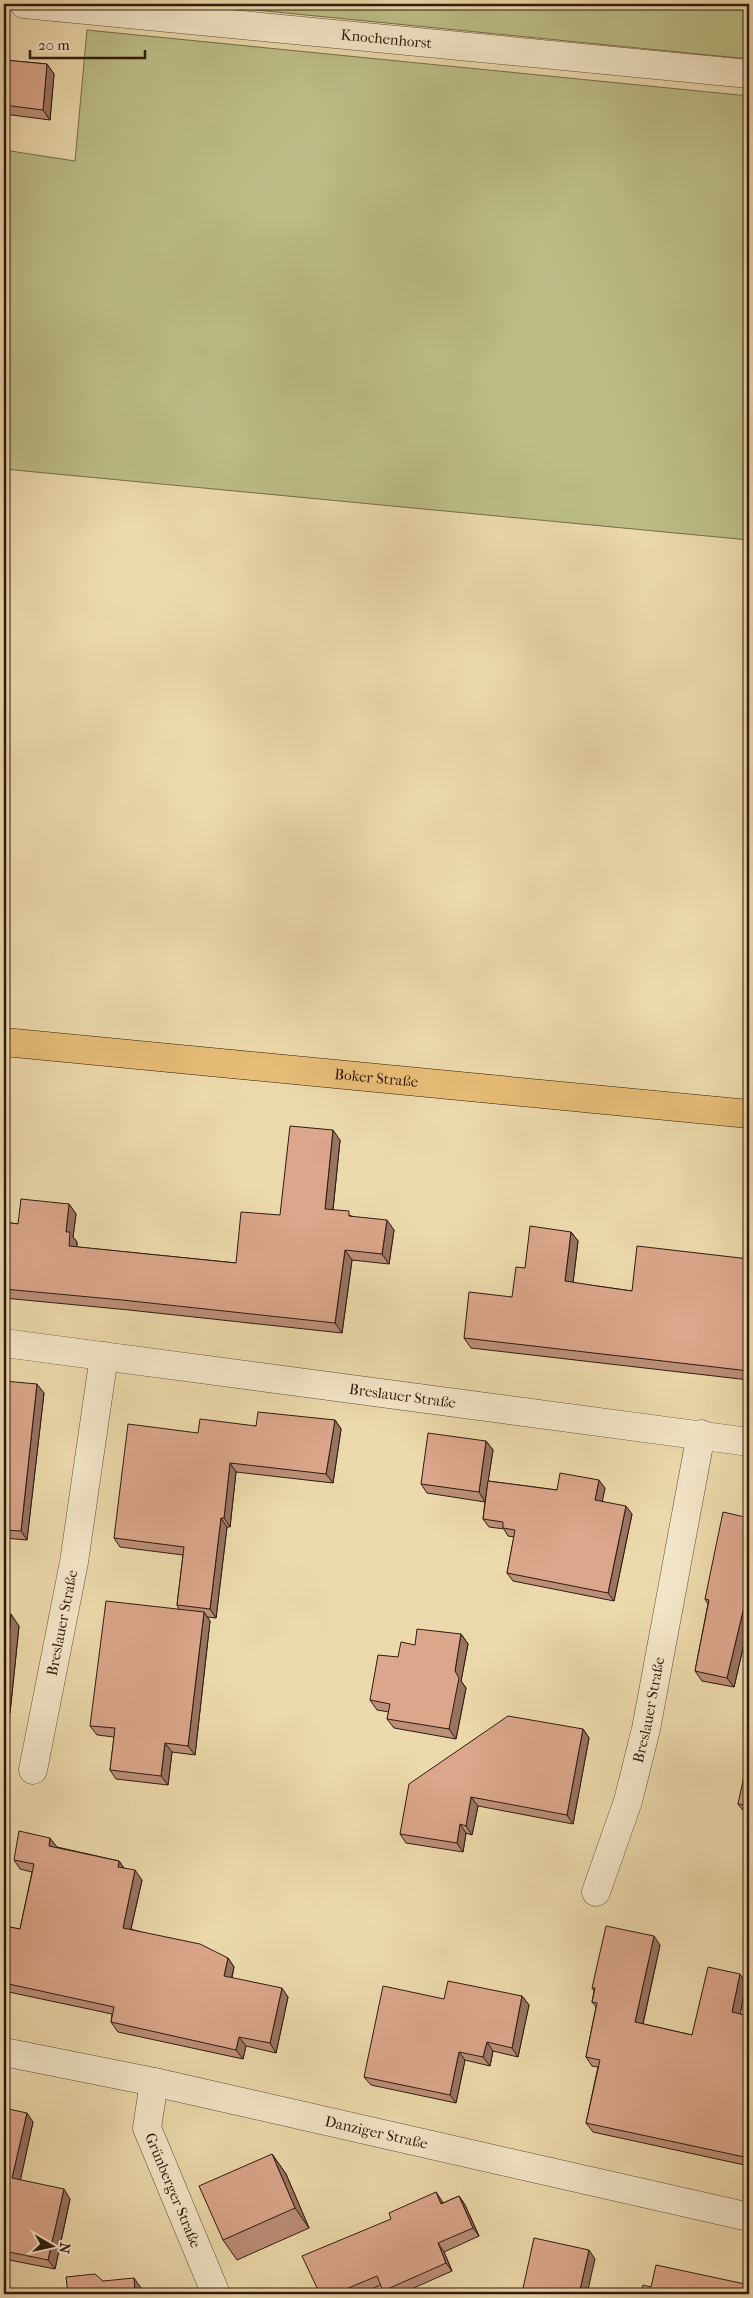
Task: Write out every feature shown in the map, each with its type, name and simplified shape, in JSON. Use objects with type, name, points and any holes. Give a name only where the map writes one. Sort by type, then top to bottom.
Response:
[{"type":"main road","name":"Boker Straße","points":[[4,1042],[749,1114]]},
{"type":"street","name":"Knochenhorst","points":[[24,4],[749,74]]},
{"type":"street","name":"Breslauer Straße","points":[[4,1343],[701,1434],[749,1442]]},
{"type":"street","name":"Breslauer Straße","points":[[33,1770],[74,1562],[104,1356]]},
{"type":"street","name":"Breslauer Straße","points":[[596,1892],[628,1800],[646,1729],[701,1434]]},
{"type":"street","name":"Danziger Straße","points":[[4,2052],[154,2082],[749,2217]]},
{"type":"street","name":"Grünberger Straße","points":[[154,2082],[146,2128],[216,2294]]},
{"type":"green space","points":[[195,4],[749,4],[749,59]]},
{"type":"green space","points":[[87,30],[749,96],[749,540],[4,469],[4,150],[75,161]]},
{"type":"building","points":[[4,60],[47,64],[43,110],[4,105]]},
{"type":"building","points":[[290,1126],[333,1130],[325,1209],[349,1211],[349,1216],[387,1220],[382,1254],[345,1250],[335,1323],[4,1289],[4,1222],[18,1224],[21,1199],[69,1204],[66,1232],[70,1232],[69,1246],[236,1263],[241,1212],[280,1215]]},
{"type":"building","points":[[530,1226],[571,1232],[565,1281],[597,1286],[632,1291],[637,1246],[749,1259],[749,1371],[464,1338],[469,1292],[512,1297],[516,1267],[525,1268]]},
{"type":"building","points":[[4,1381],[37,1384],[21,1531],[4,1530]]},
{"type":"building","points":[[258,1412],[335,1420],[326,1474],[230,1463],[224,1518],[221,1518],[210,1609],[177,1605],[184,1547],[114,1538],[128,1424],[198,1433],[200,1419],[256,1426]]},
{"type":"building","points":[[428,1433],[486,1441],[479,1492],[421,1484]]},
{"type":"building","points":[[560,1473],[599,1480],[595,1500],[626,1506],[608,1593],[507,1573],[515,1530],[503,1528],[503,1522],[483,1519],[488,1481],[557,1490]]},
{"type":"building","points":[[723,1512],[749,1518],[749,1609],[744,1607],[727,1678],[695,1671],[709,1600],[705,1599]]},
{"type":"building","points":[[106,1601],[204,1612],[188,1746],[165,1743],[161,1776],[110,1770],[115,1728],[90,1726]]},
{"type":"building","points":[[4,1614],[11,1614],[4,1685]]},
{"type":"building","points":[[417,1629],[461,1634],[455,1671],[459,1678],[449,1729],[387,1719],[390,1704],[370,1700],[378,1655],[398,1657],[401,1642],[415,1645]]},
{"type":"building","points":[[508,1716],[583,1729],[567,1815],[471,1797],[466,1826],[460,1824],[457,1843],[400,1834],[409,1784]]},
{"type":"building","points":[[747,1762],[749,1762],[749,1806],[738,1804]]},
{"type":"building","points":[[19,1831],[50,1838],[49,1846],[119,1861],[118,1867],[135,1870],[123,1928],[200,1944],[228,1958],[224,1976],[282,1988],[270,2043],[239,2037],[236,2050],[111,2022],[114,2007],[4,1983],[4,1926],[20,1929],[34,1864],[14,1860]]},
{"type":"building","points":[[606,1926],[654,1936],[635,2022],[692,2035],[708,1967],[740,1974],[732,2012],[749,2016],[749,2071],[745,2090],[749,2091],[749,2158],[586,2123],[600,2060],[586,2057],[597,2003],[592,2002],[595,1988],[592,1988]]},
{"type":"building","points":[[448,1981],[522,1996],[512,2048],[487,2042],[483,2057],[459,2052],[450,2095],[364,2077],[383,1986],[444,1999]]},
{"type":"building","points":[[4,2108],[27,2113],[12,2178],[64,2189],[48,2260],[4,2251]]},
{"type":"building","points":[[272,2154],[295,2208],[223,2240],[199,2186]]},
{"type":"building","points":[[436,2192],[441,2204],[459,2196],[473,2228],[438,2243],[446,2263],[383,2291],[377,2276],[334,2294],[320,2294],[302,2256],[391,2219],[389,2213]]},
{"type":"building","points":[[534,2238],[589,2250],[580,2290],[597,2294],[522,2293]]},
{"type":"building","points":[[656,2265],[745,2284],[742,2294],[641,2294],[643,2285],[651,2287]]},
{"type":"building","points":[[95,2274],[103,2281],[134,2278],[135,2294],[68,2294],[66,2277]]}]
